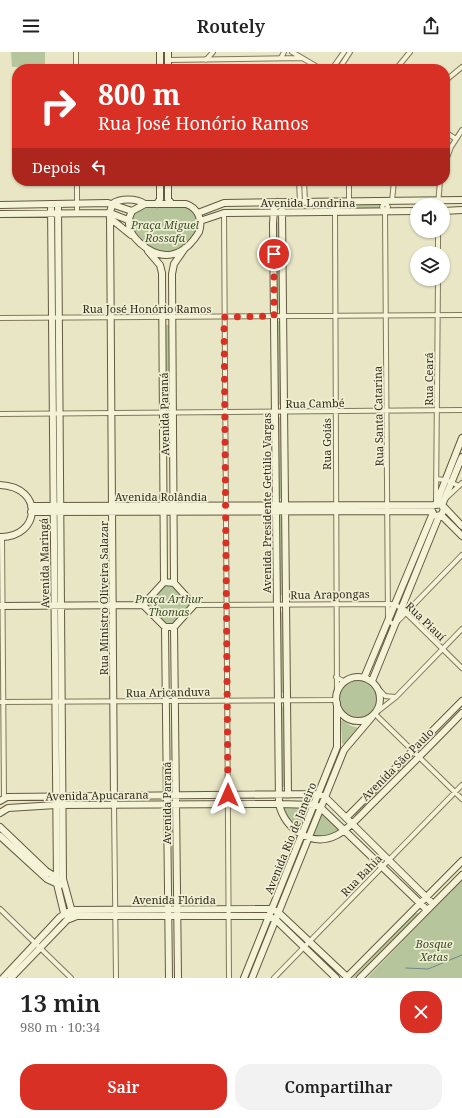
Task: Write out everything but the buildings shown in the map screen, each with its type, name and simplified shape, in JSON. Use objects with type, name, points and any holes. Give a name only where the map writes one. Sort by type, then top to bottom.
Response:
[{"type":"street","points":[[76,52],[76,64]]},
{"type":"street","points":[[160,52],[160,64]]},
{"type":"street","points":[[168,52],[168,64]]},
{"type":"street","points":[[206,60],[213,52]]},
{"type":"street","points":[[281,58],[284,52]]},
{"type":"street","points":[[292,52],[312,64]]},
{"type":"street","points":[[336,63],[344,52]]},
{"type":"street","points":[[342,64],[350,52]]},
{"type":"street","points":[[401,64],[410,52]]},
{"type":"street","points":[[168,60],[302,58]]},
{"type":"street","points":[[450,77],[462,67]]},
{"type":"street","points":[[450,152],[462,130]]},
{"type":"street","points":[[450,135],[456,139]]},
{"type":"street","points":[[77,186],[77,212]]},
{"type":"street","points":[[157,204],[160,199],[160,186]]},
{"type":"street","points":[[168,186],[168,199],[170,203]]},
{"type":"street","points":[[297,211],[303,206],[300,186]]},
{"type":"street","points":[[302,201],[304,186]]},
{"type":"street","points":[[349,186],[349,201]]},
{"type":"street","points":[[392,201],[394,186]]},
{"type":"street","points":[[438,198],[440,186]]},
{"type":"street","points":[[112,204],[119,200],[138,200],[145,204]]},
{"type":"street","name":"Avenida Londrina","points":[[450,201],[462,200]]},
{"type":"street","name":"Avenida Londrina","points":[[198,213],[224,203],[302,201],[410,201]]},
{"type":"street","name":"Rua Goiás","points":[[335,201],[332,206],[335,211],[337,700]]},
{"type":"street","name":"Rua Santa Catarina","points":[[385,201],[382,207],[385,211],[388,508],[391,604]]},
{"type":"street","name":"Avenida Presidente Getúlio Vargas","points":[[278,202],[274,212],[273,224],[279,804]]},
{"type":"street","points":[[0,204],[112,204],[132,211]]},
{"type":"street","name":"Avenida Maringá","points":[[50,204],[53,509],[58,634],[60,882],[64,913]]},
{"type":"street","name":"Avenida Maringá","points":[[57,605],[60,509],[58,204]]},
{"type":"street","name":"Rua Ministro Oliveira Salazar","points":[[112,204],[110,216],[116,978]]},
{"type":"street","points":[[110,216],[148,251],[157,255],[166,256],[175,254],[185,248],[200,232],[198,213],[186,204],[145,204],[132,211],[128,220],[129,228],[133,237]]},
{"type":"street","points":[[450,211],[462,210]]},
{"type":"street","name":"Avenida Londrina","points":[[200,221],[224,213],[297,211],[410,211]]},
{"type":"street","points":[[0,214],[77,212],[128,220]]},
{"type":"street","name":"Avenida Presidente Getúlio Vargas","points":[[282,212],[288,795]]},
{"type":"street","points":[[224,213],[229,978]]},
{"type":"street","points":[[273,224],[277,221],[282,223]]},
{"type":"street","name":"Avenida Paraná","points":[[174,583],[175,509],[172,269],[185,248]]},
{"type":"street","name":"Avenida Paraná","points":[[148,251],[162,269],[164,582]]},
{"type":"street","points":[[51,279],[59,278]]},
{"type":"street","name":"Rua Ceará","points":[[438,286],[436,479],[440,504]]},
{"type":"street","name":"Rua José Honório Ramos","points":[[0,318],[462,315]]},
{"type":"street","name":"Rua Cambé","points":[[0,414],[462,410]]},
{"type":"street","points":[[372,681],[440,516],[444,512],[440,504],[449,481],[462,438]]},
{"type":"street","points":[[449,481],[462,457]]},
{"type":"street","points":[[436,479],[461,484]]},
{"type":"street","points":[[364,678],[388,620],[391,604],[433,512],[432,508],[440,504],[461,484]]},
{"type":"street","points":[[0,485],[10,486],[21,490],[29,498],[31,509],[28,522],[22,532],[15,535],[1,537],[1,799],[4,810]]},
{"type":"street","points":[[440,504],[462,526]]},
{"type":"street","name":"Avenida Rolândia","points":[[31,509],[388,508],[440,504]]},
{"type":"street","name":"Avenida Rolândia","points":[[388,508],[433,512]]},
{"type":"street","points":[[433,512],[440,516],[462,536]]},
{"type":"street","points":[[394,625],[462,555]]},
{"type":"street","points":[[1,606],[143,606],[165,627],[174,627],[194,605],[174,583],[164,582],[143,606]]},
{"type":"street","name":"Rua Arapongas","points":[[194,605],[391,604]]},
{"type":"street","name":"Rua Piauí","points":[[391,604],[401,608],[407,613],[462,668]]},
{"type":"street","points":[[388,620],[394,625]]},
{"type":"street","name":"Avenida Paraná","points":[[165,627],[169,978]]},
{"type":"street","name":"Avenida Paraná","points":[[174,627],[178,978]]},
{"type":"street","points":[[396,697],[385,696],[372,681],[356,677],[345,682],[339,688],[337,700],[342,715],[351,720],[360,722],[375,714],[396,697],[462,629]]},
{"type":"street","points":[[165,640],[170,636],[174,639]]},
{"type":"street","points":[[336,677],[345,682]]},
{"type":"street","points":[[165,686],[169,689],[175,686]]},
{"type":"street","points":[[375,714],[381,699],[376,686]]},
{"type":"street","name":"Rua Aricanduva","points":[[2,702],[337,700]]},
{"type":"street","name":"Avenida Rio de Janeiro","points":[[252,978],[279,913],[306,836],[315,805],[338,747],[337,700]]},
{"type":"street","name":"Avenida São Paulo","points":[[346,818],[462,701]]},
{"type":"street","points":[[166,712],[170,709],[175,711]]},
{"type":"street","name":"Avenida São Paulo","points":[[306,836],[328,838],[338,834],[352,824],[462,713]]},
{"type":"street","points":[[375,714],[462,799]]},
{"type":"street","name":"Avenida Rio de Janeiro","points":[[244,978],[272,909],[306,836],[321,808],[344,750],[375,714]]},
{"type":"street","points":[[338,747],[344,750]]},
{"type":"street","points":[[167,784],[173,787],[176,784]]},
{"type":"street","name":"Rua Bahia","points":[[274,978],[306,943],[462,785]]},
{"type":"street","points":[[319,794],[325,797],[433,904]]},
{"type":"street","name":"Avenida Apucarana","points":[[1,799],[114,795],[319,794]]},
{"type":"street","points":[[155,795],[157,798],[155,804]]},
{"type":"street","points":[[246,795],[246,804]]},
{"type":"street","points":[[288,795],[279,804],[287,822],[306,836]]},
{"type":"street","name":"Avenida Apucarana","points":[[4,810],[59,805],[114,804],[315,805],[321,808],[345,829],[427,910]]},
{"type":"street","points":[[345,829],[346,818]]},
{"type":"street","points":[[167,824],[171,822],[176,824]]},
{"type":"street","points":[[0,827],[46,872],[60,882]]},
{"type":"street","points":[[0,836],[47,879],[60,882]]},
{"type":"street","points":[[347,978],[462,861]]},
{"type":"street","points":[[360,978],[462,875]]},
{"type":"street","name":"Avenida Maringá","points":[[60,882],[72,916]]},
{"type":"street","points":[[167,893],[171,896],[177,893]]},
{"type":"street","points":[[0,909],[71,978]]},
{"type":"street","name":"Avenida Flórida","points":[[11,978],[64,913],[72,916],[115,913],[229,912],[272,909],[279,913],[336,978]]},
{"type":"street","name":"Avenida Flórida","points":[[229,912],[269,916],[306,943],[347,978]]},
{"type":"street","name":"Avenida Flórida","points":[[3,978],[72,916]]},
{"type":"street","points":[[168,928],[171,925],[177,928]]},
{"type":"green space","points":[[11,52],[45,52],[45,64],[12,64],[12,67]]},
{"type":"green space","points":[[379,204],[381,207],[342,208],[340,205]]},
{"type":"green space","name":"Praça Miguel Rossafa","points":[[174,206],[188,208],[196,214],[199,222],[196,231],[183,247],[173,252],[163,254],[154,252],[135,236],[132,230],[132,219],[135,213],[148,207]]},
{"type":"green space","points":[[277,222],[280,223],[281,308],[277,310]]},
{"type":"green space","points":[[278,321],[281,322],[281,403],[279,405],[277,403]]},
{"type":"green space","points":[[165,325],[170,325],[171,404],[166,405]]},
{"type":"green space","points":[[280,417],[282,498],[279,499],[277,419]]},
{"type":"green space","points":[[280,516],[282,517],[283,594],[280,596]]},
{"type":"green space","name":"Praça Arthur Thomas","points":[[164,582],[174,583],[194,605],[174,627],[165,627],[143,605]]},
{"type":"green space","points":[[282,612],[285,691],[282,693],[280,613]]},
{"type":"green space","points":[[359,678],[367,680],[376,688],[380,699],[378,707],[370,716],[359,720],[351,718],[342,710],[338,699],[340,691],[348,682]]},
{"type":"green space","points":[[283,706],[285,787],[282,787],[281,708]]},
{"type":"green space","points":[[343,720],[351,726],[359,728],[345,745],[342,743],[341,721]]},
{"type":"green space","points":[[410,758],[412,761],[356,817],[354,815]]},
{"type":"green space","points":[[284,807],[310,807],[301,830],[288,818]]},
{"type":"green space","points":[[321,811],[341,831],[326,836],[312,835]]},
{"type":"green space","name":"Bosque Xetas","points":[[462,880],[462,978],[367,978]]},
{"type":"green space","points":[[415,913],[418,913],[419,915],[357,978],[352,978]]},
{"type":"waterway","points":[[406,968],[428,969],[462,955]]},
{"type":"route","points":[[228,795],[224,317],[274,316],[274,254]]}]
